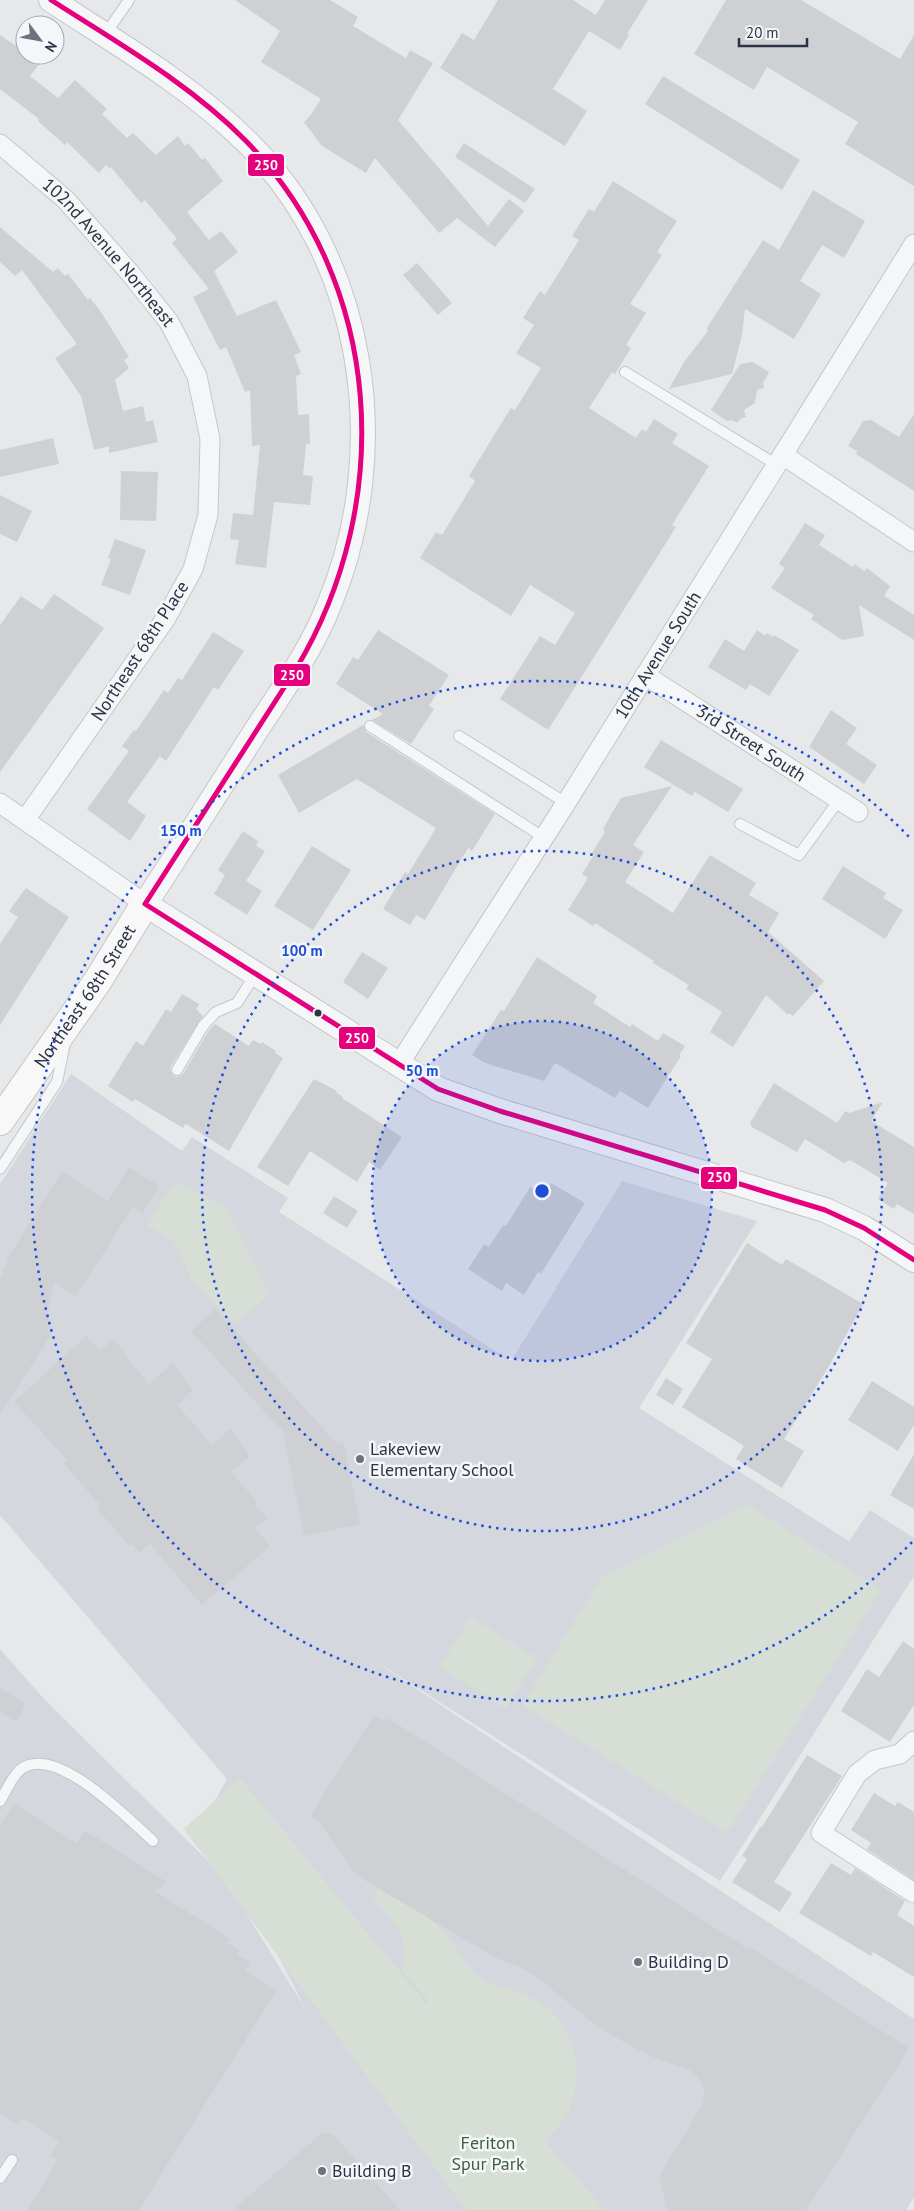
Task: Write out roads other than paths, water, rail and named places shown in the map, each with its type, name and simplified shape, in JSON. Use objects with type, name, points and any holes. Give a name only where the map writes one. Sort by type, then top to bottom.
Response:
[{"type":"main road","name":"Northeast 68th Street","points":[[0,1121],[70,1020],[145,904]]},
{"type":"street","name":"Northeast 68th Street","points":[[50,0],[173,78],[203,100],[248,142],[274,171],[298,206],[325,254],[352,335],[363,402],[364,440],[356,517],[346,563],[329,608],[282,690],[145,904]]},
{"type":"street","name":"102nd Avenue Northeast","points":[[0,144],[65,199],[130,273],[169,322],[196,376]]},
{"type":"street","name":"10th Avenue South","points":[[399,1064],[566,803],[914,244]]},
{"type":"street","name":"Northeast 68th Place","points":[[26,820],[166,618],[193,569],[208,515],[210,439],[196,376]]},
{"type":"street","points":[[780,460],[914,542]]},
{"type":"street","name":"3rd Street South","points":[[644,675],[858,812]]},
{"type":"street","points":[[0,803],[145,904],[438,1089],[474,1102],[825,1210],[864,1228],[914,1260]]},
{"type":"street","points":[[914,1741],[900,1754],[875,1760],[857,1774],[821,1833],[914,1893]]},
{"type":"lane","points":[[105,35],[129,0]]},
{"type":"lane","points":[[625,372],[780,460]]},
{"type":"lane","points":[[370,726],[543,837]]},
{"type":"lane","points":[[459,736],[566,803]]},
{"type":"lane","points":[[740,824],[799,855],[840,800]]},
{"type":"lane","points":[[177,1070],[203,1026],[216,1012],[237,1002],[255,975]]},
{"type":"lane","points":[[0,1169],[57,1082],[70,1020]]},
{"type":"lane","points":[[0,1802],[20,1770],[31,1764],[49,1764],[81,1779],[153,1841]]},
{"type":"lane","points":[[0,2178],[12,2160]]},
{"type":"place","name":"Lakeview Elementary School","points":[[360,1459]]},
{"type":"place","name":"Building D","points":[[638,1962]]},
{"type":"place","name":"Building B","points":[[322,2171]]},
{"type":"park label","name":"Feriton Spur Park","points":[[488,2153]]}]
